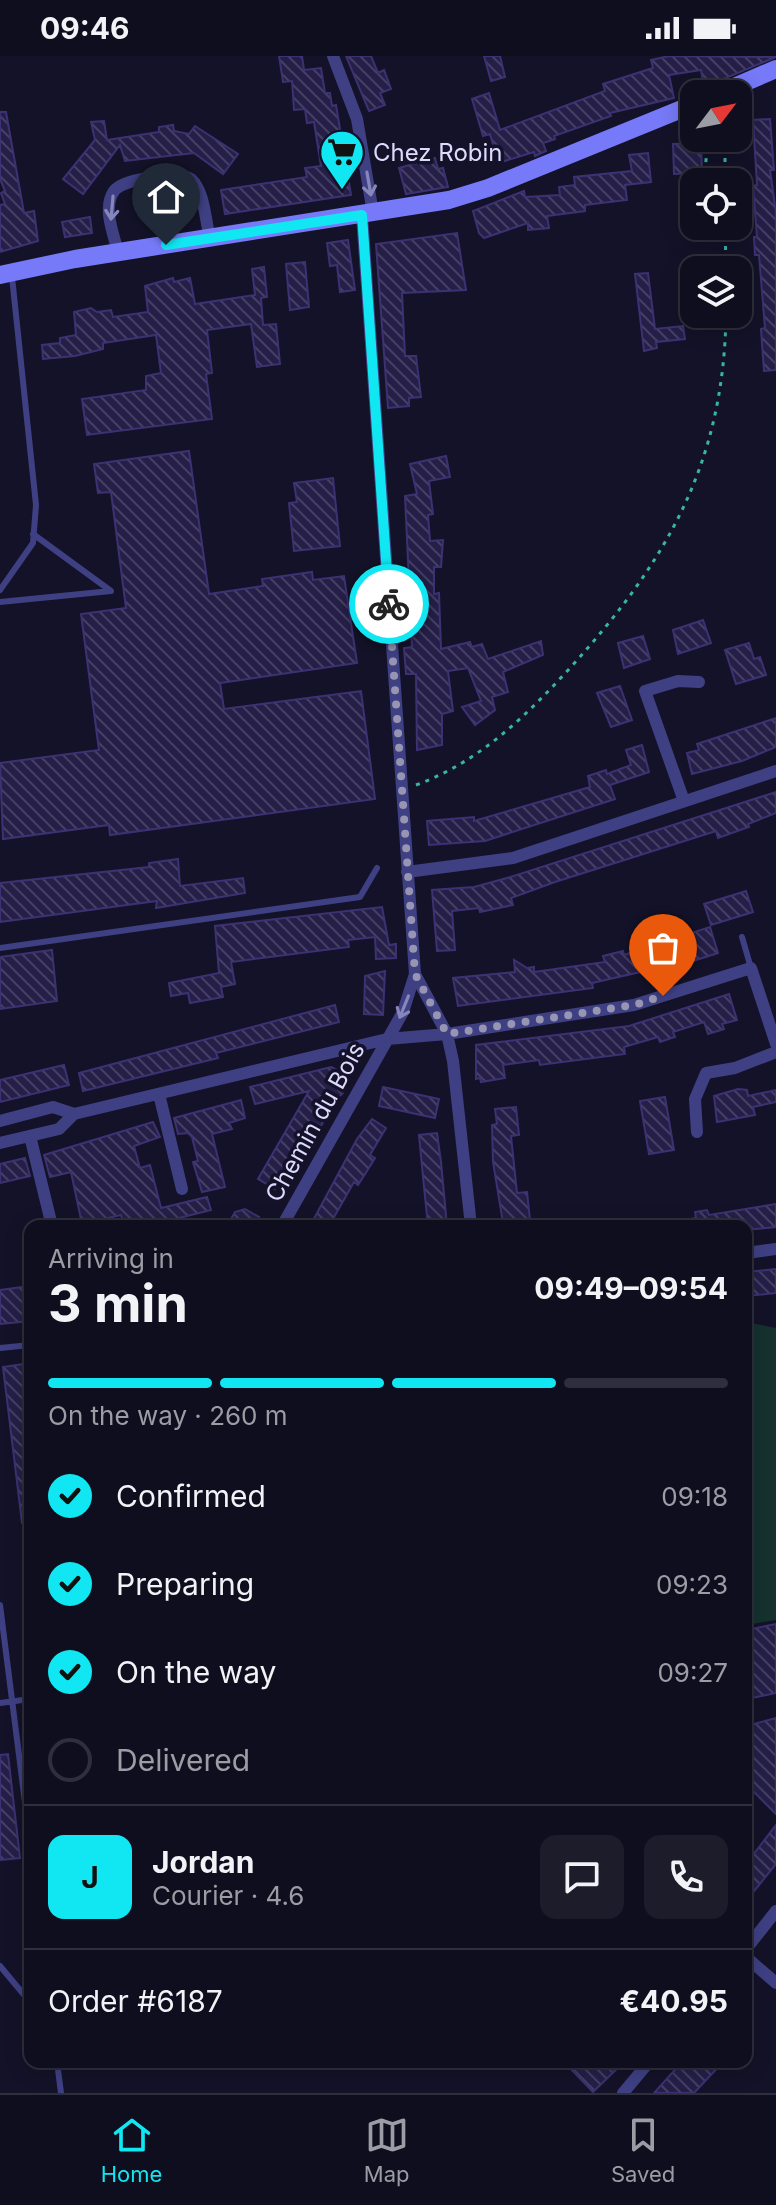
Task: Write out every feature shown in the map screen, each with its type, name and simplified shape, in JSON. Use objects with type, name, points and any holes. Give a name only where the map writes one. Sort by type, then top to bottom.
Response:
[{"type":"main road","points":[[752,81],[775,72]]},
{"type":"main road","points":[[6,273],[118,252],[449,200],[488,188],[680,110]]},
{"type":"street","name":"Chemin du Bois","points":[[285,1220],[403,1012],[415,974],[401,790],[368,214],[357,119],[333,56]]},
{"type":"street","points":[[118,252],[109,208],[114,191],[128,182],[176,174],[190,178],[200,192],[210,238]]},
{"type":"street","points":[[684,801],[645,691],[678,681],[699,682]]},
{"type":"street","points":[[407,872],[513,858],[776,771]]},
{"type":"street","points":[[470,1220],[447,1034],[634,1005],[751,968],[773,1018],[776,1044]]},
{"type":"street","name":"Chemin du Bois","points":[[387,1039],[447,1034],[415,974]]},
{"type":"street","points":[[0,1121],[53,1107],[74,1114],[387,1039]]},
{"type":"street","points":[[697,1132],[695,1099],[706,1073],[735,1068],[776,1052]]},
{"type":"street","points":[[159,1094],[182,1189]]},
{"type":"street","points":[[0,1143],[59,1129],[74,1114]]},
{"type":"street","points":[[30,1136],[51,1220]]},
{"type":"street","points":[[752,1252],[776,1249]]},
{"type":"street","points":[[752,1941],[776,1911]]},
{"type":"street","points":[[752,1962],[776,1983]]},
{"type":"street","points":[[623,2093],[644,2068]]},
{"type":"lane","points":[[0,590],[33,543],[36,505],[6,273]]},
{"type":"lane","points":[[0,602],[111,591],[33,534]]},
{"type":"lane","points":[[0,948],[360,897],[377,868]]},
{"type":"lane","points":[[742,937],[751,968]]},
{"type":"lane","points":[[0,1348],[24,1346]]},
{"type":"lane","points":[[0,1605],[24,1792]]},
{"type":"lane","points":[[0,1703],[24,1700]]},
{"type":"lane","points":[[0,1966],[24,1995]]},
{"type":"lane","points":[[58,2068],[61,2093]]},
{"type":"path","points":[[401,790],[450,771],[526,716],[612,622],[646,577],[695,483],[712,436],[724,367],[725,328]]},
{"type":"green space","points":[[752,1323],[776,1328],[776,1620],[752,1624]]},
{"type":"building","points":[[279,56],[302,56],[304,70],[321,68],[325,93],[330,93],[332,106],[336,105],[351,195],[225,214],[221,190],[307,177],[305,168],[321,166],[314,122],[307,123],[305,109],[294,110],[292,81],[283,82]]},
{"type":"building","points":[[346,56],[371,56],[378,73],[384,70],[391,89],[380,93],[385,105],[369,111]]},
{"type":"building","points":[[484,56],[500,56],[505,77],[491,81]]},
{"type":"building","points":[[669,56],[776,57],[721,80],[703,80],[701,70],[669,75],[674,98],[610,113],[611,116],[554,136],[555,139],[543,143],[546,151],[535,156],[534,152],[498,163],[490,134],[483,136],[472,99],[489,93],[500,130],[605,91],[603,84],[653,68],[651,60]]},
{"type":"building","points":[[0,112],[6,112],[24,213],[34,211],[38,241],[0,252],[0,205],[5,204],[1,193],[5,191],[0,179]]},
{"type":"building","points":[[770,119],[774,170],[770,170],[776,213],[776,370],[764,371],[761,329],[765,328],[759,255],[755,255],[754,237],[757,237],[753,186],[757,185],[753,120]]},
{"type":"building","points":[[104,121],[107,140],[159,132],[159,127],[173,125],[174,131],[189,134],[195,126],[238,154],[223,174],[194,153],[125,161],[120,145],[83,194],[63,179],[95,140],[91,122]]},
{"type":"building","points":[[673,144],[680,144],[680,152],[701,152],[702,168],[680,168],[680,174],[674,174]]},
{"type":"building","points":[[648,153],[651,182],[625,185],[627,200],[585,205],[585,211],[547,216],[549,228],[528,230],[528,223],[484,238],[479,233],[473,211],[524,191],[525,197],[560,195],[559,187],[575,185],[574,177],[632,171],[629,155]]},
{"type":"building","points":[[435,158],[438,169],[443,168],[448,187],[406,194],[399,168]]},
{"type":"building","points":[[90,217],[92,233],[65,237],[62,222]]},
{"type":"building","points":[[457,233],[466,290],[402,293],[405,356],[416,356],[421,397],[409,398],[409,406],[388,408],[376,244]]},
{"type":"building","points":[[348,240],[355,290],[340,292],[337,265],[330,266],[327,243]]},
{"type":"building","points":[[305,262],[309,307],[290,310],[286,264]]},
{"type":"building","points":[[264,267],[267,297],[261,298],[263,325],[276,324],[280,364],[257,367],[251,324],[207,330],[212,373],[206,374],[212,419],[87,435],[82,399],[146,390],[146,376],[161,373],[156,335],[103,343],[103,349],[75,356],[43,359],[42,345],[60,343],[60,338],[76,335],[74,312],[91,308],[97,312],[111,310],[113,317],[148,312],[145,286],[173,278],[174,282],[190,278],[195,304],[255,295],[252,269]]},
{"type":"building","points":[[648,273],[655,329],[680,326],[683,328],[685,339],[656,342],[657,348],[644,351],[635,274]]},
{"type":"building","points":[[189,451],[209,594],[263,586],[262,579],[312,572],[313,580],[344,576],[357,663],[220,683],[224,709],[361,691],[375,799],[110,835],[109,825],[3,839],[0,763],[99,750],[81,614],[126,608],[111,492],[98,493],[94,464]]},
{"type":"building","points":[[446,456],[450,477],[429,481],[433,514],[428,515],[430,541],[443,540],[441,567],[434,567],[434,594],[439,593],[441,649],[470,642],[472,647],[482,644],[488,659],[541,641],[543,655],[503,672],[508,692],[492,697],[495,710],[475,725],[462,707],[481,701],[468,668],[448,671],[453,711],[442,714],[442,745],[417,750],[416,674],[406,674],[404,648],[412,647],[405,496],[417,494],[410,464]]},
{"type":"building","points":[[333,478],[340,546],[294,551],[289,503],[297,502],[294,483]]},
{"type":"building","points":[[703,620],[711,643],[678,654],[673,630]]},
{"type":"building","points":[[643,636],[650,659],[624,668],[618,643]]},
{"type":"building","points":[[749,643],[754,659],[760,657],[766,675],[736,684],[725,650]]},
{"type":"building","points":[[620,686],[632,720],[611,727],[597,693]]},
{"type":"building","points":[[776,718],[776,747],[742,761],[692,774],[687,753],[699,750],[697,744]]},
{"type":"building","points":[[642,745],[649,772],[610,785],[615,799],[485,841],[429,845],[427,821],[474,817],[474,821],[590,787],[588,776],[606,770],[607,774],[631,765],[626,750]]},
{"type":"building","points":[[776,792],[776,813],[748,824],[749,827],[718,838],[716,831],[555,882],[511,898],[513,905],[480,912],[479,908],[452,911],[455,950],[437,951],[432,890],[474,887],[507,878]]},
{"type":"building","points":[[178,859],[180,886],[243,878],[245,893],[156,908],[157,901],[0,922],[0,883],[149,867],[149,863]]},
{"type":"building","points":[[746,891],[753,912],[711,925],[704,904]]},
{"type":"building","points":[[382,907],[389,945],[396,944],[396,958],[376,959],[375,937],[348,940],[349,947],[231,962],[235,984],[221,987],[223,997],[190,1003],[188,993],[171,996],[169,983],[219,973],[215,926]]},
{"type":"building","points":[[710,927],[718,953],[646,976],[645,971],[592,983],[593,988],[458,1006],[453,978],[515,972],[514,960],[527,968],[534,967],[534,972],[605,962],[603,956],[623,951],[624,955]]},
{"type":"building","points":[[52,950],[57,1001],[0,1009],[0,957]]},
{"type":"building","points":[[385,971],[383,1015],[364,1014],[365,976]]},
{"type":"building","points":[[729,994],[737,1020],[722,1024],[724,1029],[708,1034],[704,1022],[673,1032],[675,1037],[660,1042],[658,1037],[624,1047],[625,1054],[540,1065],[539,1060],[503,1065],[505,1078],[481,1082],[480,1078],[476,1079],[476,1045],[629,1026]]},
{"type":"building","points":[[335,1005],[339,1022],[216,1053],[218,1058],[83,1091],[79,1073]]},
{"type":"building","points":[[64,1065],[69,1085],[0,1102],[0,1080]]},
{"type":"building","points":[[331,1067],[337,1070],[343,1093],[338,1098],[332,1096],[337,1099],[321,1126],[313,1122],[275,1189],[258,1179],[309,1091],[255,1104],[250,1087]]},
{"type":"building","points":[[383,1087],[439,1099],[435,1118],[379,1106]]},
{"type":"building","points":[[738,1089],[747,1090],[748,1096],[776,1090],[776,1102],[753,1107],[755,1115],[717,1122],[714,1096]]},
{"type":"building","points":[[665,1097],[674,1150],[649,1154],[640,1101]]},
{"type":"building","points":[[241,1100],[245,1118],[229,1123],[232,1129],[212,1134],[225,1187],[202,1192],[193,1162],[198,1161],[192,1137],[188,1133],[178,1134],[174,1118]]},
{"type":"building","points":[[516,1107],[519,1135],[511,1136],[517,1193],[527,1192],[530,1220],[503,1220],[493,1162],[492,1125],[497,1124],[495,1109]]},
{"type":"building","points":[[372,1119],[386,1128],[370,1155],[375,1158],[358,1185],[354,1182],[332,1220],[313,1220],[357,1139]]},
{"type":"building","points":[[153,1122],[160,1137],[134,1146],[140,1168],[150,1165],[161,1208],[207,1197],[211,1210],[171,1220],[122,1220],[121,1215],[81,1220],[71,1172],[50,1177],[44,1155]]},
{"type":"building","points":[[437,1133],[446,1220],[427,1220],[419,1135]]},
{"type":"building","points":[[25,1158],[30,1176],[0,1183],[0,1164]]},
{"type":"building","points":[[776,1204],[776,1227],[752,1229],[752,1220],[685,1220],[696,1218],[695,1212],[707,1210],[709,1215]]},
{"type":"building","points":[[245,1209],[259,1217],[257,1220],[230,1220],[235,1212]]},
{"type":"building","points":[[776,1269],[776,1293],[752,1295],[752,1271]]},
{"type":"building","points":[[24,1287],[24,1322],[0,1324],[0,1290]]},
{"type":"building","points":[[24,1364],[24,1523],[22,1523],[3,1367]]},
{"type":"building","points":[[776,1624],[776,1693],[752,1698],[752,1629]]},
{"type":"building","points":[[776,1718],[776,1814],[752,1790],[752,1724]]},
{"type":"building","points":[[8,1754],[20,1858],[0,1860],[0,1755]]},
{"type":"building","points":[[776,1825],[776,1864],[752,1894],[752,1856]]},
{"type":"building","points":[[570,2068],[618,2068],[593,2092]]},
{"type":"building","points":[[677,2068],[717,2068],[694,2093],[654,2093]]},
{"type":"way so far","points":[[389,604],[415,974],[447,1034],[634,1005],[663,996]]},
{"type":"place","name":"Chez Robin","points":[[342,191]]},
{"type":"route","points":[[166,245],[362,215],[389,604]]}]
